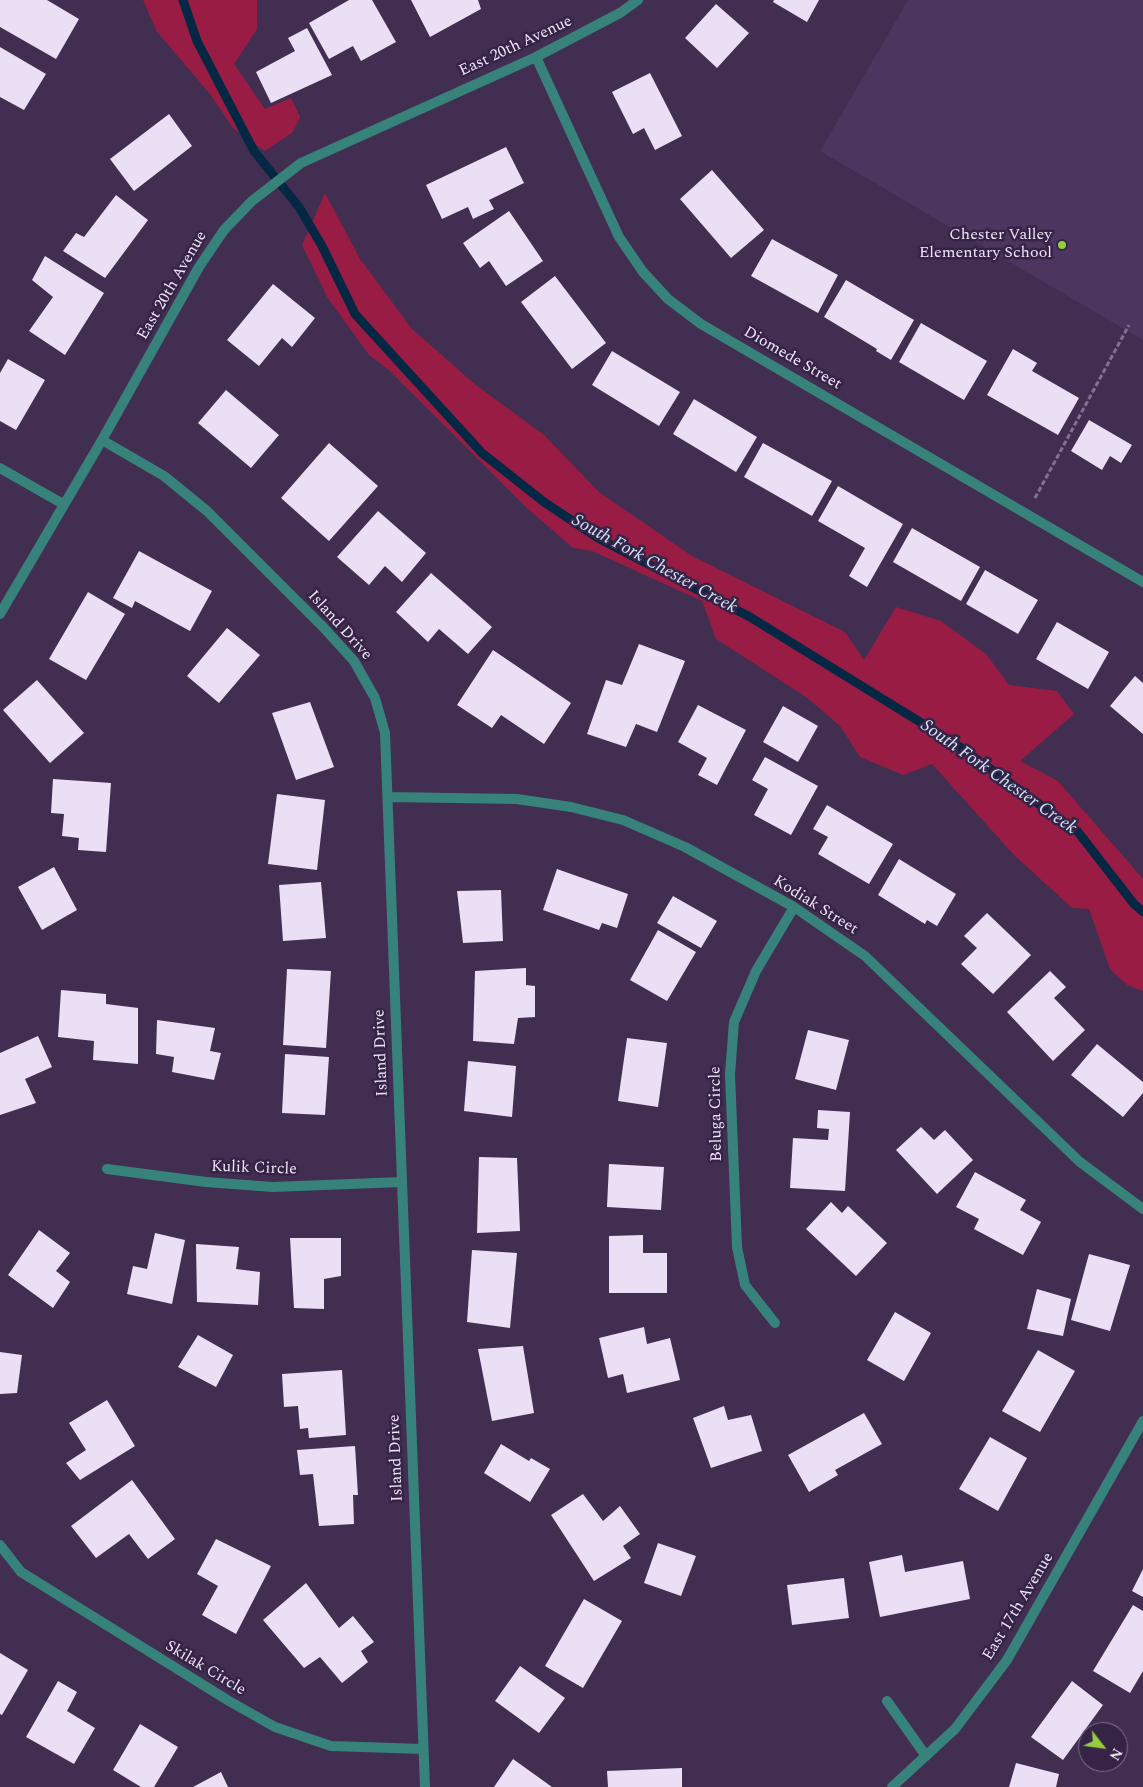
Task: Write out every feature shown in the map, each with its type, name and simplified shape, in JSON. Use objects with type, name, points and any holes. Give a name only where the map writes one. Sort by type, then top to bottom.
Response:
[{"type":"street","name":"East 20th Avenue","points":[[0,614],[102,440],[199,267],[224,230],[252,201],[301,163],[536,56],[620,13],[638,0]]},
{"type":"street","name":"Diomede Street","points":[[536,56],[620,237],[643,272],[668,299],[701,324],[1143,582]]},
{"type":"street","name":"Island Drive","points":[[102,440],[164,476],[207,511],[324,628],[354,662],[375,698],[385,733],[425,1787]]},
{"type":"street","points":[[0,468],[63,504]]},
{"type":"street","name":"Kodiak Street","points":[[388,797],[517,799],[571,807],[623,820],[685,847],[794,907],[865,956],[1080,1162],[1143,1209]]},
{"type":"street","name":"Beluga Circle","points":[[775,1323],[745,1285],[737,1247],[730,1074],[734,1022],[756,971],[794,907]]},
{"type":"street","name":"Kulik Circle","points":[[107,1169],[206,1182],[273,1187],[401,1182]]},
{"type":"street","name":"East 17th Avenue","points":[[892,1787],[955,1730],[1007,1660],[1143,1421]]},
{"type":"street","name":"Skilak Circle","points":[[0,1545],[21,1572],[274,1727],[331,1746],[423,1749]]},
{"type":"street","points":[[887,1701],[926,1756]]},
{"type":"path","points":[[1026,514],[1129,325]]},
{"type":"shaded area","points":[[143,0],[257,0],[257,29],[234,64],[265,109],[291,98],[300,117],[293,132],[265,151],[233,128],[210,94],[157,32]]},
{"type":"shaded area","name":"Chester Valley Elementary School","points":[[908,0],[1143,0],[1143,340],[820,151]]},
{"type":"shaded area","points":[[325,193],[360,259],[412,329],[476,385],[544,435],[599,492],[692,556],[845,632],[864,660],[896,607],[941,621],[986,654],[1009,685],[1057,691],[1074,714],[1020,761],[1058,781],[1143,879],[1143,991],[1127,985],[1110,969],[1089,909],[1072,908],[1014,855],[932,764],[903,775],[860,757],[840,726],[806,697],[716,639],[702,601],[592,551],[573,548],[527,508],[390,371],[369,355],[327,297],[302,245]]},
{"type":"building","points":[[0,0],[47,0],[79,19],[56,59],[0,27]]},
{"type":"building","points":[[349,0],[372,0],[396,42],[361,61],[353,46],[329,59],[309,23]]},
{"type":"building","points":[[411,0],[478,0],[481,9],[430,37]]},
{"type":"building","points":[[774,0],[819,0],[807,22],[773,2]]},
{"type":"building","points":[[716,4],[749,33],[717,68],[685,38]]},
{"type":"building","points":[[307,28],[332,75],[271,103],[256,72],[295,51],[288,38]]},
{"type":"building","points":[[0,47],[46,74],[24,110],[0,97]]},
{"type":"building","points":[[650,73],[682,136],[655,150],[644,128],[633,134],[612,92]]},
{"type":"building","points":[[169,114],[192,146],[134,191],[110,159]]},
{"type":"building","points":[[506,147],[524,183],[489,200],[494,209],[473,219],[468,207],[442,219],[426,185]]},
{"type":"building","points":[[712,170],[764,230],[731,258],[680,199]]},
{"type":"building","points":[[116,195],[148,220],[105,278],[63,251],[76,233],[84,237]]},
{"type":"building","points":[[509,211],[543,261],[506,286],[489,261],[480,268],[463,243]]},
{"type":"building","points":[[772,239],[838,275],[818,313],[751,276]]},
{"type":"building","points":[[45,256],[104,293],[65,355],[29,331],[53,297],[32,280]]},
{"type":"building","points":[[555,276],[606,343],[572,369],[521,302]]},
{"type":"building","points":[[846,280],[914,320],[891,360],[876,351],[877,349],[824,317]]},
{"type":"building","points":[[273,284],[315,318],[292,347],[282,338],[259,366],[227,340]]},
{"type":"building","points":[[921,323],[987,361],[964,400],[899,362]]},
{"type":"building","points":[[1013,349],[1037,363],[1032,371],[1079,398],[1058,435],[987,395]]},
{"type":"building","points":[[612,351],[680,392],[659,426],[592,385]]},
{"type":"building","points":[[8,359],[45,380],[16,430],[0,421],[0,373]]},
{"type":"building","points":[[226,390],[279,435],[251,468],[198,423]]},
{"type":"building","points":[[694,399],[757,437],[736,472],[673,434]]},
{"type":"building","points":[[1089,420],[1132,445],[1121,463],[1110,456],[1102,470],[1071,451]]},
{"type":"building","points":[[329,443],[378,486],[329,541],[281,498]]},
{"type":"building","points":[[763,443],[832,481],[812,516],[744,477]]},
{"type":"building","points":[[838,486],[903,524],[867,587],[849,576],[865,548],[818,521]]},
{"type":"building","points":[[378,511],[426,553],[402,582],[385,566],[369,585],[337,557]]},
{"type":"building","points":[[912,528],[980,567],[961,601],[893,562]]},
{"type":"building","points":[[139,551],[212,591],[190,631],[135,601],[132,608],[113,598]]},
{"type":"building","points":[[985,570],[1038,600],[1018,634],[966,604]]},
{"type":"building","points":[[431,573],[492,627],[468,654],[439,629],[428,642],[396,612]]},
{"type":"building","points":[[88,592],[125,614],[86,680],[49,659]]},
{"type":"building","points":[[1057,622],[1109,652],[1088,689],[1036,659]]},
{"type":"building","points":[[227,628],[260,655],[219,703],[187,676]]},
{"type":"building","points":[[639,644],[685,661],[657,732],[636,724],[626,747],[587,734],[606,680],[622,685]]},
{"type":"building","points":[[493,650],[571,703],[544,744],[501,715],[492,728],[457,705]]},
{"type":"building","points":[[1135,676],[1143,683],[1143,734],[1110,706]]},
{"type":"building","points":[[37,680],[84,733],[50,763],[3,710]]},
{"type":"building","points":[[310,702],[334,767],[296,780],[272,713]]},
{"type":"building","points":[[698,705],[746,730],[717,785],[698,775],[707,758],[678,742]]},
{"type":"building","points":[[783,706],[818,726],[798,762],[763,742]]},
{"type":"building","points":[[765,757],[818,786],[791,835],[754,815],[768,789],[752,780]]},
{"type":"building","points":[[53,779],[111,783],[106,852],[78,850],[79,838],[62,836],[64,814],[51,813]]},
{"type":"building","points":[[277,794],[325,800],[317,870],[268,864]]},
{"type":"building","points":[[827,805],[893,844],[869,884],[818,854],[828,837],[813,829]]},
{"type":"building","points":[[899,859],[956,894],[937,926],[927,920],[925,924],[878,895]]},
{"type":"building","points":[[54,867],[77,910],[42,930],[18,887]]},
{"type":"building","points":[[557,869],[628,894],[617,928],[602,923],[599,930],[543,910]]},
{"type":"building","points":[[321,882],[326,938],[283,941],[279,885]]},
{"type":"building","points":[[501,890],[503,941],[463,943],[457,891]]},
{"type":"building","points":[[673,896],[717,921],[701,948],[657,923]]},
{"type":"building","points":[[987,913],[1031,955],[993,994],[961,964],[977,948],[964,936]]},
{"type":"building","points":[[658,930],[696,952],[667,1001],[630,980]]},
{"type":"building","points":[[526,968],[526,985],[535,986],[535,1017],[518,1018],[514,1044],[473,1041],[475,971]]},
{"type":"building","points":[[287,969],[331,971],[326,1048],[283,1045]]},
{"type":"building","points":[[1050,971],[1066,987],[1054,998],[1085,1030],[1053,1061],[1007,1012]]},
{"type":"building","points":[[61,990],[106,994],[106,1004],[138,1008],[138,1064],[93,1060],[94,1041],[58,1037]]},
{"type":"building","points":[[157,1020],[215,1028],[210,1051],[221,1053],[214,1080],[172,1072],[174,1057],[156,1054]]},
{"type":"building","points":[[808,1030],[849,1040],[836,1090],[795,1079]]},
{"type":"building","points":[[38,1036],[52,1067],[25,1079],[36,1103],[0,1115],[0,1053]]},
{"type":"building","points":[[627,1038],[667,1043],[658,1107],[618,1101]]},
{"type":"building","points":[[1097,1044],[1143,1082],[1143,1093],[1123,1117],[1071,1075]]},
{"type":"building","points":[[285,1054],[329,1057],[325,1115],[282,1113]]},
{"type":"building","points":[[468,1061],[516,1066],[512,1117],[464,1111]]},
{"type":"building","points":[[818,1110],[850,1112],[845,1191],[790,1188],[793,1138],[828,1140],[829,1129],[817,1128]]},
{"type":"building","points":[[921,1127],[934,1140],[945,1130],[973,1160],[937,1194],[896,1150]]},
{"type":"building","points":[[479,1157],[517,1158],[520,1231],[477,1233]]},
{"type":"building","points":[[609,1164],[664,1167],[661,1210],[607,1207]]},
{"type":"building","points":[[975,1172],[1026,1200],[1020,1210],[1041,1222],[1023,1255],[974,1229],[979,1219],[956,1207]]},
{"type":"building","points":[[831,1202],[842,1213],[848,1206],[887,1243],[856,1276],[806,1229]]},
{"type":"building","points":[[39,1230],[70,1253],[56,1271],[70,1282],[53,1308],[8,1275]]},
{"type":"building","points":[[155,1233],[185,1240],[172,1304],[127,1294],[133,1266],[147,1269]]},
{"type":"building","points":[[643,1235],[643,1253],[667,1253],[667,1293],[609,1293],[609,1236]]},
{"type":"building","points":[[290,1238],[341,1238],[341,1276],[324,1279],[324,1309],[294,1308]]},
{"type":"building","points":[[196,1244],[239,1247],[236,1269],[260,1272],[258,1305],[197,1302]]},
{"type":"building","points":[[472,1250],[517,1253],[510,1328],[467,1322]]},
{"type":"building","points":[[1089,1254],[1130,1265],[1110,1331],[1071,1320]]},
{"type":"building","points":[[1037,1289],[1071,1299],[1063,1336],[1027,1329]]},
{"type":"building","points":[[895,1312],[931,1333],[904,1381],[867,1360]]},
{"type":"building","points":[[644,1327],[647,1344],[670,1338],[680,1380],[627,1393],[623,1374],[608,1378],[599,1338]]},
{"type":"building","points":[[198,1335],[233,1355],[216,1387],[178,1367]]},
{"type":"building","points":[[523,1346],[534,1413],[492,1421],[478,1349]]},
{"type":"building","points":[[1038,1350],[1075,1371],[1040,1432],[1002,1411]]},
{"type":"building","points":[[0,1352],[22,1355],[17,1393],[0,1394]]},
{"type":"building","points":[[342,1370],[346,1435],[309,1438],[308,1428],[300,1429],[298,1406],[284,1407],[282,1374]]},
{"type":"building","points":[[107,1400],[135,1446],[80,1480],[66,1463],[86,1450],[69,1423]]},
{"type":"building","points":[[724,1406],[728,1420],[751,1415],[762,1451],[711,1468],[693,1418]]},
{"type":"building","points":[[864,1413],[882,1444],[835,1470],[838,1475],[809,1492],[788,1455]]},
{"type":"building","points":[[990,1437],[1027,1458],[998,1511],[959,1489]]},
{"type":"building","points":[[501,1444],[529,1461],[531,1458],[550,1469],[530,1502],[484,1473]]},
{"type":"building","points":[[355,1446],[358,1495],[353,1495],[354,1524],[319,1526],[313,1474],[300,1475],[297,1450]]},
{"type":"building","points":[[132,1480],[175,1539],[148,1559],[129,1534],[96,1558],[71,1526]]},
{"type":"building","points":[[583,1494],[603,1521],[620,1506],[640,1534],[623,1546],[631,1558],[594,1581],[551,1515]]},
{"type":"building","points":[[216,1539],[271,1566],[236,1634],[202,1615],[218,1586],[197,1574]]},
{"type":"building","points":[[658,1543],[696,1556],[681,1596],[644,1583]]},
{"type":"building","points":[[902,1555],[905,1572],[963,1561],[970,1599],[880,1617],[869,1562]]},
{"type":"building","points":[[1143,1569],[1143,1597],[1132,1591]]},
{"type":"building","points":[[844,1578],[849,1618],[792,1625],[787,1585]]},
{"type":"building","points":[[306,1583],[339,1628],[353,1616],[374,1642],[361,1651],[368,1662],[342,1683],[320,1657],[304,1668],[263,1620]]},
{"type":"building","points":[[584,1599],[622,1621],[583,1688],[545,1666]]},
{"type":"building","points":[[1133,1605],[1143,1611],[1143,1671],[1130,1693],[1093,1671]]},
{"type":"building","points":[[0,1653],[28,1670],[2,1715],[0,1714]]},
{"type":"building","points":[[520,1666],[565,1698],[539,1733],[495,1701]]},
{"type":"building","points":[[58,1681],[77,1692],[67,1711],[95,1728],[74,1764],[26,1737]]},
{"type":"building","points":[[1072,1681],[1103,1705],[1091,1722],[1078,1722],[1078,1739],[1063,1760],[1031,1737]]},
{"type":"building","points":[[140,1724],[178,1747],[154,1787],[141,1787],[113,1770]]},
{"type":"building","points":[[513,1759],[552,1787],[494,1787]]},
{"type":"building","points":[[1016,1763],[1059,1774],[1056,1787],[1009,1787]]},
{"type":"building","points":[[682,1768],[682,1787],[608,1787],[607,1771]]},
{"type":"building","points":[[221,1772],[228,1787],[193,1787]]},
{"type":"waterway","name":"South Fork Chester Creek","points":[[183,0],[197,41],[254,151],[299,207],[322,246],[355,314],[482,453],[544,502],[598,538],[750,617],[954,743],[1078,832],[1134,904],[1143,912]]},
{"type":"place","name":"Chester Valley Elementary School","points":[[1062,245]]}]
